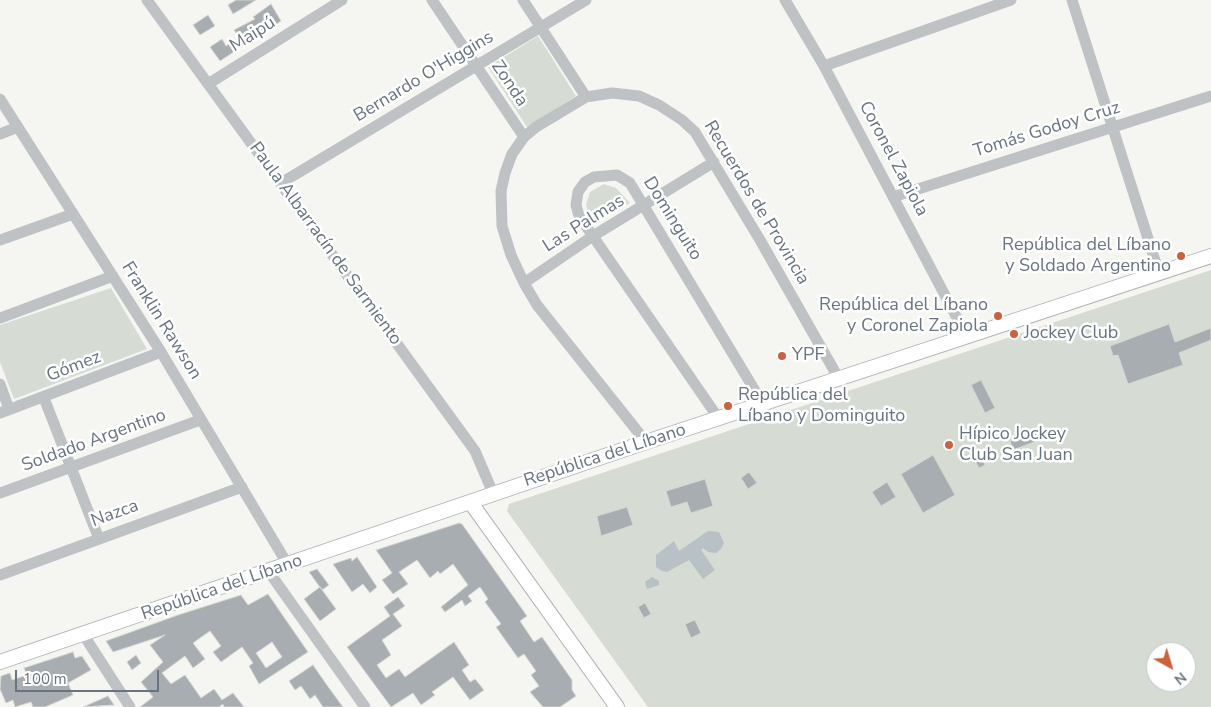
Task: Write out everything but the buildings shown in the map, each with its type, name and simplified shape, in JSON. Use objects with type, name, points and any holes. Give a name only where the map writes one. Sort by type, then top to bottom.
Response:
[{"type":"main road","name":"República del Líbano","points":[[0,662],[471,503],[493,493],[1211,256]]},
{"type":"main road","points":[[471,503],[617,707]]},
{"type":"street","name":"Paula Albarracín de Sarmiento","points":[[147,0],[475,451],[493,493]]},
{"type":"street","name":"Maipú","points":[[208,84],[342,0]]},
{"type":"street","name":"Zonda","points":[[432,0],[524,137]]},
{"type":"street","points":[[523,0],[586,96]]},
{"type":"street","name":"Bernardo O'Higgins","points":[[281,184],[586,0]]},
{"type":"street","name":"Coronel Zapiola","points":[[786,0],[824,66],[967,337]]},
{"type":"street","points":[[824,66],[1011,0]]},
{"type":"street","points":[[1072,0],[1158,273]]},
{"type":"street","name":"Recuerdos de Provincia","points":[[646,442],[537,305],[524,284],[506,241],[500,211],[501,191],[505,172],[512,154],[524,137],[543,122],[586,96],[621,94],[639,96],[660,105],[682,120],[695,132],[839,379]]},
{"type":"street","name":"Tomás Godoy Cruz","points":[[893,197],[1211,96]]},
{"type":"street","name":"Franklin Rawson","points":[[0,99],[161,352],[288,565]]},
{"type":"street","points":[[0,134],[18,128]]},
{"type":"street","name":"Las Palmas","points":[[524,284],[592,236],[645,206],[714,162]]},
{"type":"street","name":"Dominguito","points":[[719,419],[592,236],[576,205],[578,192],[585,182],[594,177],[606,174],[624,178],[630,183],[763,404]]},
{"type":"street","points":[[0,240],[73,214]]},
{"type":"street","points":[[0,318],[113,276]]},
{"type":"street","name":"Gómez","points":[[4,411],[44,398],[161,352]]},
{"type":"street","points":[[0,384],[4,411]]},
{"type":"street","points":[[44,398],[99,539]]},
{"type":"street","name":"Soldado Argentino","points":[[0,493],[200,420]]},
{"type":"street","name":"Nazca","points":[[0,574],[242,486]]},
{"type":"street","points":[[269,572],[365,707]]},
{"type":"street","points":[[83,634],[130,707]]},
{"type":"shaded area","points":[[538,36],[576,96],[527,127],[488,67]]},
{"type":"shaded area","points":[[604,184],[616,188],[630,203],[593,225],[586,205],[590,192]]},
{"type":"shaded area","name":"Hípico Jockey Club San Juan","points":[[1211,270],[1211,707],[648,707],[507,511],[509,504]]},
{"type":"shaded area","points":[[111,288],[147,349],[14,399],[0,362],[0,325]]},
{"type":"shaded area","points":[[708,531],[719,532],[724,543],[716,553],[708,552],[703,548],[701,550],[715,570],[703,579],[689,560],[667,572],[656,567],[656,555],[674,541],[679,551]]},
{"type":"shaded area","points":[[652,577],[659,581],[659,585],[647,589],[645,582]]},
{"type":"place","name":"República del Líbano y Soldado Argentino","points":[[1181,256]]},
{"type":"place","name":"República del Líbano y Coronel Zapiola","points":[[998,316]]},
{"type":"place","name":"Jockey Club","points":[[1014,334]]},
{"type":"place","name":"YPF","points":[[782,356]]},
{"type":"place","name":"República del Líbano y Dominguito","points":[[728,406]]},
{"type":"place","name":"Hípico Jockey Club San Juan","points":[[949,445]]}]
